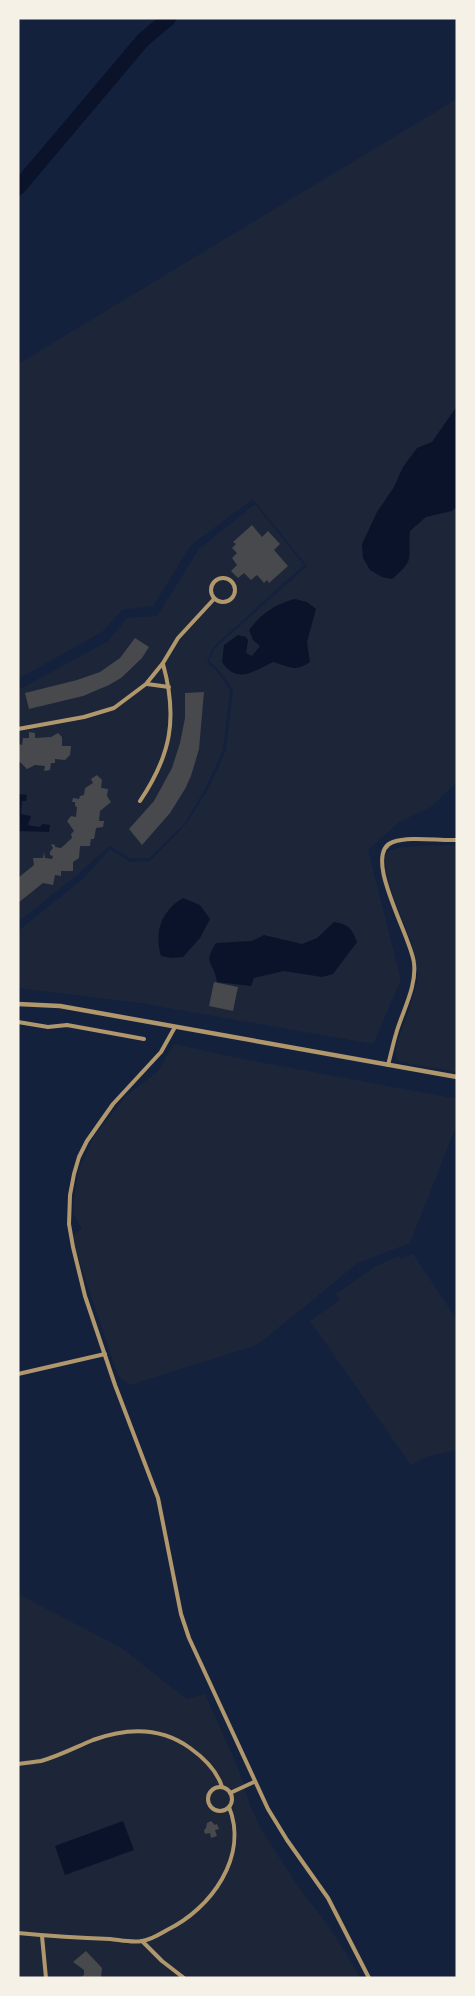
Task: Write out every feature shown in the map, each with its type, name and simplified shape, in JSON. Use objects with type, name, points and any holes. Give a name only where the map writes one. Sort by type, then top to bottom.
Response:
[{"type":"street","points":[[225,577],[232,581],[235,588],[231,599],[220,602],[214,598],[210,588],[214,581],[225,577]]},
{"type":"street","points":[[20,728],[59,723],[114,708],[146,684],[163,663],[178,638],[214,598]]},
{"type":"street","points":[[140,801],[162,762],[172,715],[169,687],[163,663]]},
{"type":"street","points":[[146,684],[169,687]]},
{"type":"street","points":[[388,1065],[412,985],[414,963],[381,871],[383,849],[391,842],[401,840],[457,840]]},
{"type":"street","points":[[18,1004],[60,1006],[457,1077]]},
{"type":"street","points":[[18,1022],[48,1027],[66,1025],[144,1039]]},
{"type":"street","points":[[175,1027],[169,1040],[151,1065],[103,1116],[79,1157],[70,1195],[70,1235],[85,1296],[158,1498],[181,1614],[189,1638],[254,1782],[287,1840],[328,1898],[369,1978]]},
{"type":"street","points":[[18,1374],[105,1354]]},
{"type":"street","points":[[18,1764],[41,1761],[120,1732],[161,1733],[182,1742],[201,1755],[212,1768],[222,1787],[230,1793],[229,1807],[235,1827],[235,1841],[230,1862],[218,1886],[202,1907],[183,1923],[142,1941],[42,1936],[18,1932]]},
{"type":"street","points":[[230,1793],[254,1782]]},
{"type":"street","points":[[222,1787],[209,1794],[209,1803],[220,1811],[229,1807]]},
{"type":"street","points":[[42,1936],[46,1978]]},
{"type":"street","points":[[142,1941],[184,1978]]},
{"type":"shaded area","points":[[457,99],[457,782],[431,807],[399,822],[368,850],[401,980],[373,1044],[140,1003],[18,988],[18,931],[84,878],[110,849],[130,862],[150,861],[186,824],[209,788],[226,750],[233,689],[209,661],[215,648],[307,566],[253,499],[191,545],[153,606],[122,610],[102,632],[18,679],[18,364]]},
{"type":"shaded area","points":[[457,406],[457,507],[452,511],[426,517],[410,531],[410,553],[405,567],[392,579],[382,577],[370,570],[363,558],[362,544],[403,467],[417,448],[432,442]]},
{"type":"shaded area","points":[[255,504],[304,565],[213,647],[207,663],[216,670],[230,690],[223,750],[206,787],[185,823],[149,858],[130,858],[109,846],[18,922],[18,690],[107,642],[127,618],[157,616],[199,549]]},
{"type":"shaded area","points":[[295,599],[307,602],[316,609],[307,642],[310,662],[295,668],[273,662],[246,674],[234,673],[228,669],[222,662],[224,645],[238,635],[246,637],[248,640],[246,653],[252,656],[260,646],[253,640],[249,630],[269,610]]},
{"type":"shaded area","points":[[19,794],[27,795],[26,801],[22,801],[21,814],[31,816],[28,825],[39,827],[43,824],[50,825],[49,832],[18,831]]},
{"type":"shaded area","points":[[457,846],[457,1072],[400,1062],[396,1058],[396,1046],[415,990],[418,971],[412,944],[389,882],[385,859],[388,852],[393,849]]},
{"type":"shaded area","points":[[183,898],[200,905],[210,919],[200,938],[183,957],[161,956],[158,939],[161,923],[169,909]]},
{"type":"shaded area","points":[[334,922],[349,928],[357,942],[333,974],[322,977],[284,971],[254,978],[251,986],[217,982],[209,959],[216,943],[252,941],[264,935],[302,944],[317,938]]},
{"type":"shaded area","points":[[174,1044],[457,1099],[457,1124],[410,1243],[358,1263],[257,1345],[130,1385],[118,1376],[71,1236],[82,1229],[74,1215],[73,1206],[78,1172],[94,1136],[126,1096],[158,1071]]},
{"type":"shaded area","points":[[413,1254],[457,1320],[457,1450],[428,1456],[411,1465],[310,1321],[340,1300],[336,1294],[376,1266],[398,1256],[402,1259]]},
{"type":"shaded area","points":[[18,1594],[120,1647],[187,1699],[205,1694],[238,1768],[250,1805],[261,1829],[299,1888],[328,1925],[357,1971],[359,1978],[18,1978]]},
{"type":"shaded area","points":[[123,1821],[134,1850],[65,1875],[55,1846]]},
{"type":"building","points":[[252,525],[262,537],[268,531],[280,544],[274,550],[288,566],[269,583],[267,580],[264,583],[257,575],[251,580],[244,573],[238,578],[231,571],[237,565],[232,558],[237,553],[232,548],[236,544],[233,542]]},
{"type":"building","points":[[135,638],[149,647],[142,658],[121,678],[83,696],[29,709],[25,693],[100,672],[120,658]]},
{"type":"building","points":[[204,692],[199,749],[191,776],[170,813],[142,845],[129,829],[154,801],[172,768],[185,718],[185,693]]},
{"type":"building","points":[[29,732],[35,733],[35,738],[51,737],[58,733],[62,737],[62,746],[71,746],[70,755],[65,760],[55,759],[55,763],[51,763],[50,770],[44,771],[45,766],[35,765],[27,769],[18,762],[18,744],[22,745],[23,738],[29,738]]},
{"type":"building","points":[[97,775],[102,780],[101,788],[108,789],[107,796],[111,802],[100,811],[99,821],[104,821],[103,827],[96,828],[90,846],[80,846],[79,858],[73,862],[73,871],[61,871],[61,876],[55,875],[53,885],[43,883],[18,903],[18,878],[34,865],[33,858],[43,858],[44,852],[45,858],[52,859],[51,844],[61,848],[72,838],[71,834],[74,831],[67,821],[71,816],[76,817],[77,807],[75,802],[72,802],[73,798],[79,799],[84,795],[85,788],[93,783],[91,779]]},
{"type":"building","points":[[214,982],[238,987],[233,1011],[209,1006]]},
{"type":"building","points":[[211,1821],[217,1824],[219,1829],[215,1830],[217,1836],[211,1838],[210,1833],[205,1834],[204,1830],[207,1823]]},
{"type":"building","points":[[86,1951],[102,1968],[101,1978],[79,1978],[84,1975],[84,1970],[73,1962]]},
{"type":"waterway","points":[[18,188],[143,40],[169,18]]}]
